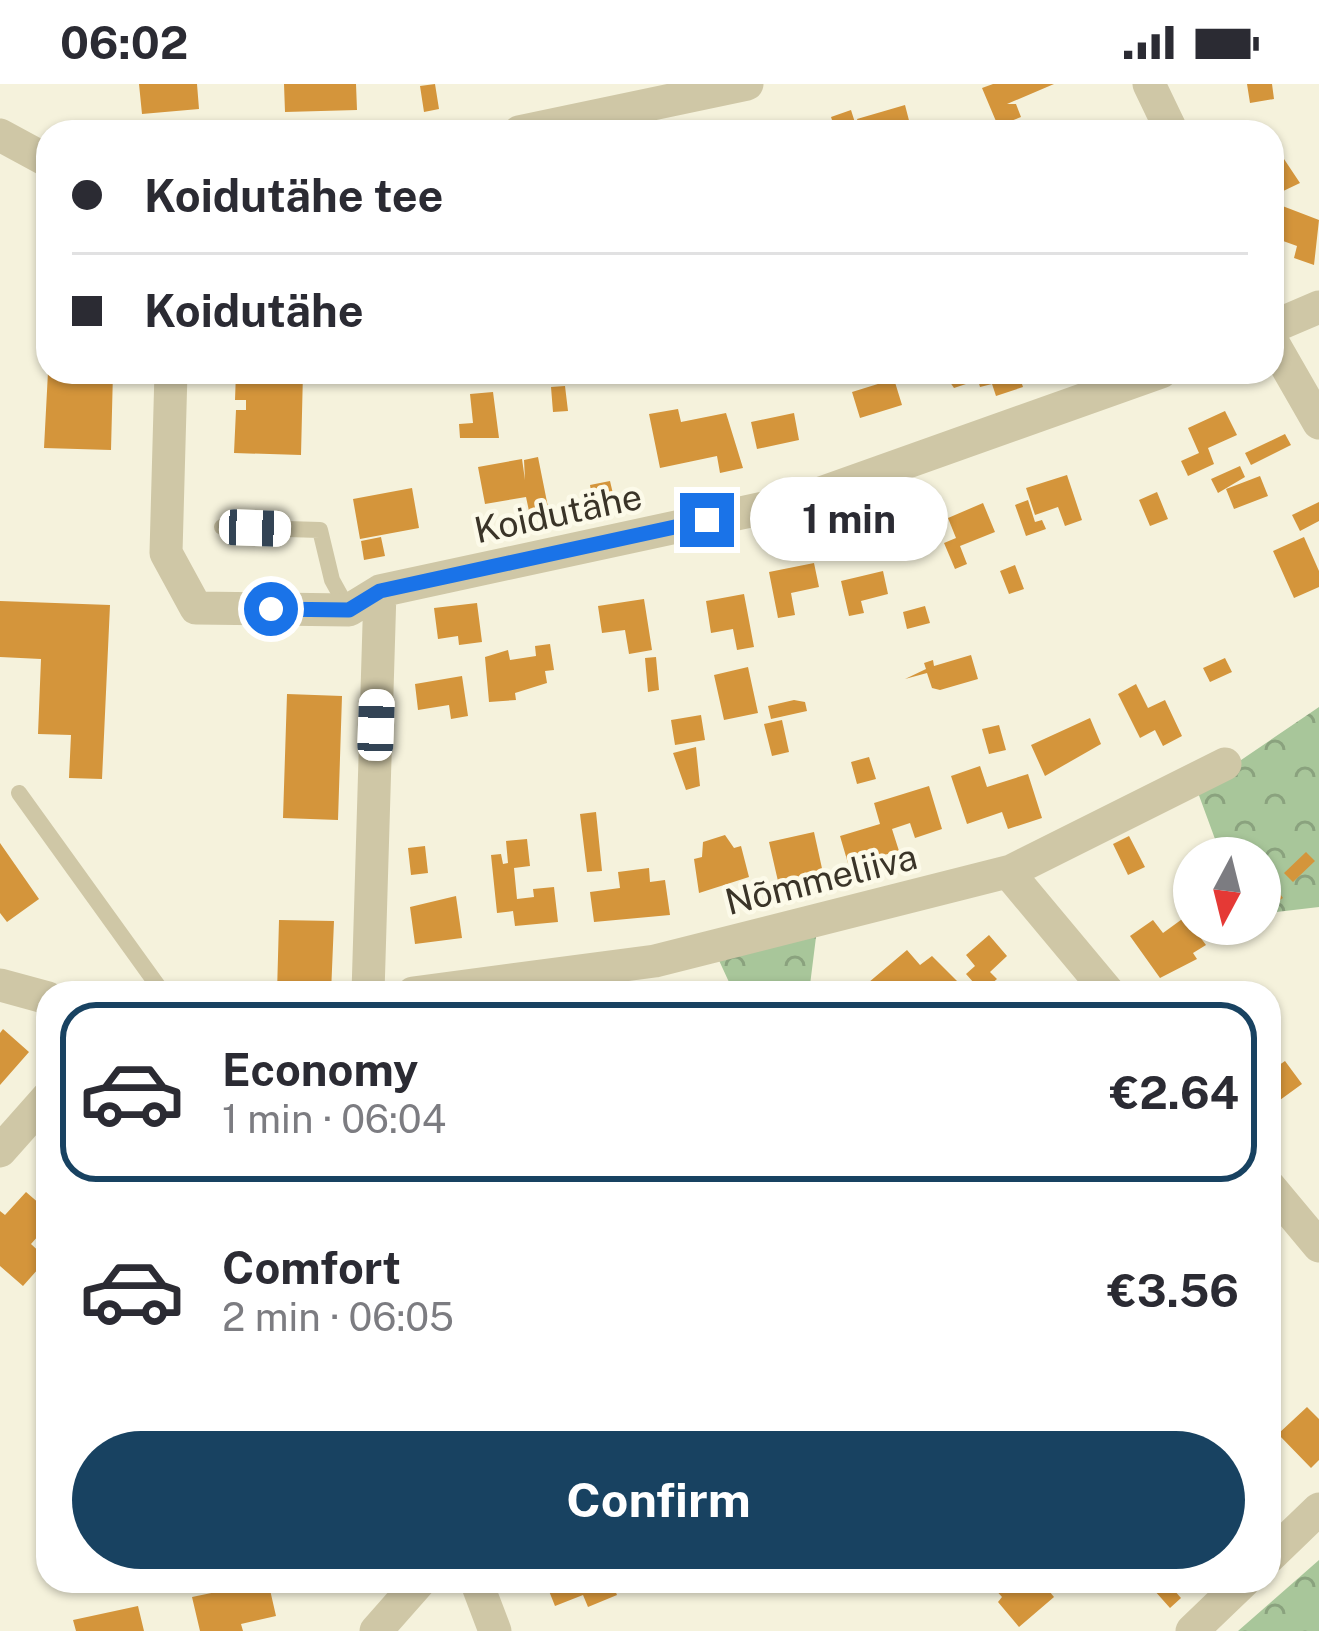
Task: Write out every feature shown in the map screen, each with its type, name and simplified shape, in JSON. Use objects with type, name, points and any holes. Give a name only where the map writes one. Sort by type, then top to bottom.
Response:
[{"type":"street","points":[[576,120],[747,84]]},
{"type":"street","points":[[1149,84],[1166,120]]},
{"type":"street","points":[[0,135],[36,154]]},
{"type":"street","points":[[1284,322],[1319,308]]},
{"type":"street","points":[[1284,362],[1319,422]]},
{"type":"street","points":[[171,384],[166,553],[196,608],[349,610]]},
{"type":"street","name":"Koidutähe","points":[[349,610],[380,591],[800,500],[1127,384]]},
{"type":"street","points":[[368,981],[380,591]]},
{"type":"street","name":"Nõmmeliiva","points":[[504,981],[655,961],[1008,872],[1225,764]]},
{"type":"street","points":[[1008,872],[1099,981]]},
{"type":"street","points":[[0,985],[36,995]]},
{"type":"street","points":[[0,1151],[36,1110]]},
{"type":"street","points":[[1281,1200],[1319,1246]]},
{"type":"street","points":[[1281,1545],[1319,1509]]},
{"type":"street","points":[[376,1631],[409,1593]]},
{"type":"street","points":[[481,1593],[495,1631]]},
{"type":"street","points":[[1192,1631],[1232,1593]]},
{"type":"lane","points":[[222,527],[320,530],[332,580],[349,610]]},
{"type":"lane","points":[[19,793],[154,981]]},
{"type":"green space","points":[[1319,707],[1319,907],[1281,912],[1281,837],[1214,837],[1197,790]]},
{"type":"green space","points":[[818,921],[810,981],[728,981],[711,943]]},
{"type":"green space","points":[[1319,1560],[1319,1631],[1238,1631]]},
{"type":"building","points":[[139,84],[197,84],[199,109],[142,114]]},
{"type":"building","points":[[284,84],[356,84],[357,110],[285,112]]},
{"type":"building","points":[[435,84],[439,109],[424,112],[420,86]]},
{"type":"building","points":[[1054,84],[1007,104],[1016,104],[1021,117],[1013,120],[995,120],[982,88]]},
{"type":"building","points":[[1247,84],[1272,84],[1274,99],[1250,103]]},
{"type":"building","points":[[905,105],[909,120],[857,120]]},
{"type":"building","points":[[851,110],[854,120],[832,120]]},
{"type":"building","points":[[1284,159],[1300,183],[1284,191]]},
{"type":"building","points":[[1284,207],[1319,220],[1314,265],[1294,258],[1297,246],[1284,241]]},
{"type":"building","points":[[47,384],[113,384],[111,450],[44,448]]},
{"type":"building","points":[[236,384],[303,384],[301,455],[234,453],[236,410],[246,410],[246,400],[235,400]]},
{"type":"building","points":[[896,384],[902,405],[860,418],[852,392]]},
{"type":"building","points":[[992,384],[1022,384],[1023,387],[996,396]]},
{"type":"building","points":[[565,386],[568,411],[553,412],[551,387]]},
{"type":"building","points":[[493,392],[499,438],[460,438],[459,424],[473,423],[470,394]]},
{"type":"building","points":[[678,409],[681,422],[726,413],[743,468],[720,473],[717,456],[660,468],[649,414]]},
{"type":"building","points":[[1225,411],[1237,435],[1208,448],[1214,464],[1188,476],[1181,461],[1199,453],[1188,428]]},
{"type":"building","points":[[794,413],[799,440],[757,449],[751,422]]},
{"type":"building","points":[[1285,434],[1291,445],[1251,465],[1245,453]]},
{"type":"building","points":[[538,457],[548,507],[529,511],[526,497],[485,504],[478,467],[522,459],[525,480],[524,460]]},
{"type":"building","points":[[1240,466],[1245,477],[1218,493],[1211,479]]},
{"type":"building","points":[[1067,475],[1082,520],[1065,526],[1058,507],[1035,515],[1026,488]]},
{"type":"building","points":[[1260,476],[1268,496],[1234,509],[1226,489]]},
{"type":"building","points":[[610,481],[614,498],[593,503],[590,485]]},
{"type":"building","points":[[412,488],[419,528],[360,539],[353,499]]},
{"type":"building","points":[[1157,492],[1168,519],[1150,526],[1139,500]]},
{"type":"building","points":[[1028,500],[1035,522],[1042,520],[1046,529],[1026,536],[1015,505]]},
{"type":"building","points":[[1319,502],[1319,521],[1300,531],[1292,515]]},
{"type":"building","points":[[983,503],[995,532],[960,546],[967,564],[955,569],[944,543],[956,538],[948,518]]},
{"type":"building","points":[[381,537],[385,556],[364,560],[361,541]]},
{"type":"building","points":[[1304,537],[1319,571],[1319,587],[1294,598],[1273,551]]},
{"type":"building","points":[[814,563],[819,587],[791,593],[795,615],[778,618],[769,572]]},
{"type":"building","points":[[1015,565],[1024,589],[1009,594],[1000,571]]},
{"type":"building","points":[[883,571],[888,594],[861,601],[864,613],[849,616],[841,581]]},
{"type":"building","points":[[744,594],[754,647],[737,650],[733,629],[711,633],[706,601]]},
{"type":"building","points":[[644,599],[652,650],[629,654],[625,630],[602,633],[598,606]]},
{"type":"building","points":[[0,601],[110,605],[102,779],[69,778],[71,735],[38,734],[41,659],[0,657]]},
{"type":"building","points":[[477,603],[482,642],[459,645],[458,636],[438,639],[434,608]]},
{"type":"building","points":[[925,606],[930,623],[907,629],[903,612]]},
{"type":"building","points":[[550,644],[554,670],[545,671],[547,683],[515,693],[516,700],[489,702],[485,657],[508,650],[510,660],[536,656],[535,646]]},
{"type":"building","points":[[971,655],[978,679],[940,690],[932,688],[927,673],[905,679],[926,669],[924,663],[933,660],[934,666]]},
{"type":"building","points":[[656,657],[659,690],[648,692],[645,658]]},
{"type":"building","points":[[1225,658],[1232,672],[1210,682],[1203,668]]},
{"type":"building","points":[[748,667],[758,713],[724,720],[714,675]]},
{"type":"building","points":[[462,676],[468,716],[451,719],[449,705],[418,710],[415,684]]},
{"type":"building","points":[[1136,684],[1148,708],[1165,700],[1182,736],[1163,746],[1155,730],[1140,738],[1118,694]]},
{"type":"building","points":[[287,694],[342,696],[338,820],[283,818]]},
{"type":"building","points":[[805,702],[807,711],[771,719],[768,706]]},
{"type":"building","points":[[701,715],[705,740],[675,745],[671,720]]},
{"type":"building","points":[[1090,718],[1101,744],[1045,776],[1031,745]]},
{"type":"building","points":[[782,720],[789,752],[772,756],[764,724]]},
{"type":"building","points":[[999,725],[1006,750],[989,754],[982,729]]},
{"type":"building","points":[[696,747],[700,786],[686,790],[673,753]]},
{"type":"building","points":[[869,757],[876,779],[857,784],[851,762]]},
{"type":"building","points":[[980,766],[987,787],[1028,774],[1042,818],[1008,829],[1002,812],[967,824],[951,776]]},
{"type":"building","points":[[929,786],[942,829],[915,838],[910,823],[892,829],[899,851],[880,856],[882,864],[868,869],[861,851],[867,872],[852,877],[840,836],[880,824],[874,803]]},
{"type":"building","points":[[596,812],[602,871],[587,872],[580,814]]},
{"type":"building","points":[[814,832],[823,873],[800,878],[805,898],[783,903],[769,842]]},
{"type":"building","points":[[725,835],[734,848],[741,846],[749,877],[699,893],[694,859],[702,857],[703,842]]},
{"type":"building","points":[[1129,836],[1145,867],[1128,875],[1113,844]]},
{"type":"building","points":[[527,839],[530,866],[514,868],[517,899],[534,897],[533,889],[554,887],[558,922],[515,926],[513,911],[497,913],[491,855],[501,854],[503,864],[508,863],[506,841]]},
{"type":"building","points":[[0,843],[39,899],[7,922],[0,913]]},
{"type":"building","points":[[425,846],[428,873],[411,875],[408,848]]},
{"type":"building","points":[[1306,852],[1315,861],[1293,882],[1284,873]]},
{"type":"building","points":[[649,868],[650,882],[665,880],[670,915],[594,922],[590,892],[620,888],[618,872]]},
{"type":"building","points":[[456,896],[462,938],[415,944],[410,907]]},
{"type":"building","points":[[279,920],[334,921],[332,981],[277,981]]},
{"type":"building","points":[[1153,920],[1163,933],[1173,926],[1173,945],[1206,945],[1193,953],[1197,959],[1160,978],[1130,936]]},
{"type":"building","points":[[989,935],[1007,956],[990,972],[995,981],[972,981],[966,974],[975,966],[966,955]]},
{"type":"building","points":[[907,950],[920,965],[932,956],[957,981],[870,981]]},
{"type":"building","points":[[3,1029],[29,1052],[0,1085],[0,1033]]},
{"type":"building","points":[[1285,1061],[1302,1084],[1281,1099],[1281,1064]]},
{"type":"building","points":[[26,1192],[36,1201],[36,1238],[31,1244],[36,1249],[36,1271],[23,1286],[0,1266],[0,1211],[5,1215]]},
{"type":"building","points":[[1307,1407],[1319,1419],[1319,1460],[1311,1468],[1281,1437],[1281,1431]]},
{"type":"building","points":[[271,1593],[276,1616],[241,1624],[243,1631],[200,1631],[192,1597]]},
{"type":"building","points":[[550,1593],[617,1595],[588,1607],[583,1595],[555,1606]]},
{"type":"building","points":[[998,1593],[1051,1593],[1054,1597],[1019,1627],[998,1602],[1002,1597]]},
{"type":"building","points":[[1157,1593],[1177,1593],[1181,1598],[1170,1608]]},
{"type":"building","points":[[138,1606],[144,1631],[76,1631],[73,1620]]},
{"type":"route","points":[[271,609],[349,610],[380,591],[707,520]]}]
